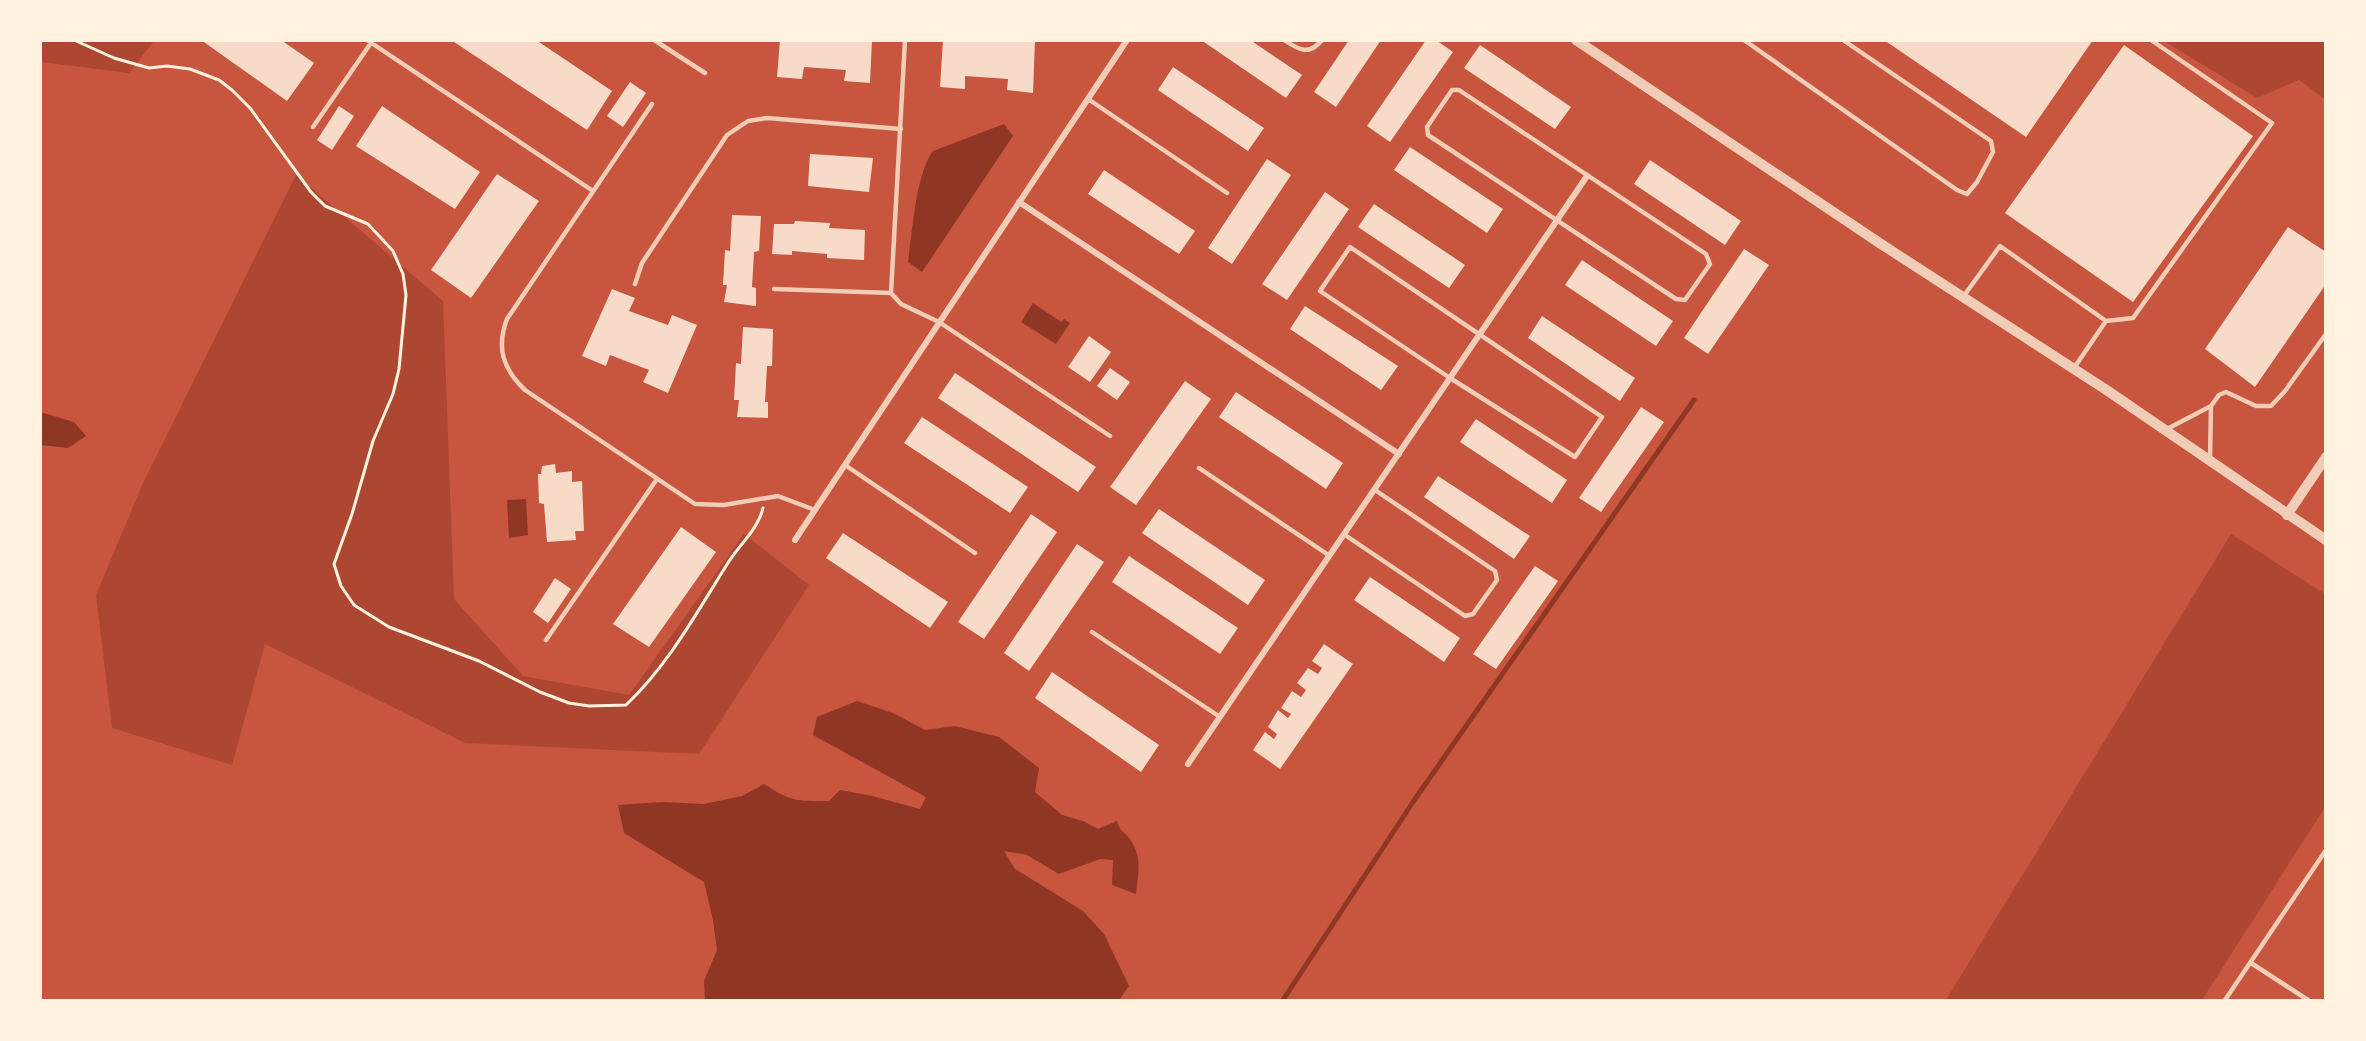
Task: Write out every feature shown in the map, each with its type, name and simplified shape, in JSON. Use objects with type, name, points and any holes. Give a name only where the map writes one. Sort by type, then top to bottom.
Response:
[{"type":"street","points":[[795,540],[1127,40]]},
{"type":"street","points":[[1576,40],[2073,368],[2325,540]]},
{"type":"street","points":[[1188,764],[1587,176]]},
{"type":"street","points":[[1019,202],[1399,454]]},
{"type":"street","points":[[2287,515],[2325,457]]},
{"type":"lane","points":[[654,40],[705,73]]},
{"type":"lane","points":[[906,40],[891,293],[901,304],[939,322],[1110,436]]},
{"type":"lane","points":[[1284,40],[1295,48],[1307,51],[1314,49],[1322,40]]},
{"type":"lane","points":[[1744,40],[1957,190],[1967,194],[1977,182],[1993,152],[1991,141],[1843,40]]},
{"type":"lane","points":[[1963,297],[2000,246],[2106,321],[2133,318],[2272,123],[2151,40]]},
{"type":"lane","points":[[314,127],[370,41],[593,191]]},
{"type":"lane","points":[[1452,90],[1459,90],[1587,176],[1706,254],[1710,264],[1685,300],[1676,299],[1428,135],[1427,127],[1452,90]]},
{"type":"lane","points":[[1088,99],[1227,194]]},
{"type":"lane","points":[[652,104],[507,319],[502,334],[502,349],[512,378],[525,390],[695,504],[724,505],[778,496],[815,510]]},
{"type":"lane","points":[[635,284],[642,263],[727,135],[748,121],[768,118],[901,129]]},
{"type":"lane","points":[[1350,247],[1480,335],[1602,417],[1575,457],[1450,378],[1320,291],[1350,247]]},
{"type":"lane","points":[[774,289],[891,293]]},
{"type":"lane","points":[[2073,368],[2106,321]]},
{"type":"lane","points":[[2165,431],[2211,406],[2219,395],[2226,392],[2256,406],[2271,406],[2285,391],[2325,334]]},
{"type":"lane","points":[[2210,462],[2211,406]]},
{"type":"lane","points":[[845,465],[975,553]]},
{"type":"lane","points":[[1199,468],[1330,556]]},
{"type":"lane","points":[[546,640],[657,479]]},
{"type":"lane","points":[[1345,535],[1465,616],[1473,614],[1497,580],[1495,571],[1375,490]]},
{"type":"lane","points":[[1092,632],[1221,717]]},
{"type":"lane","points":[[2225,1000],[2325,850]]},
{"type":"lane","points":[[2251,963],[2308,1000]]},
{"type":"path","points":[[74,40],[114,58],[149,68],[167,66],[190,69],[219,80],[250,108],[311,192],[325,206],[368,224],[393,251],[403,274],[406,295],[399,369],[393,394],[373,441],[352,514]]},
{"type":"shaded area","points":[[41,41],[154,41],[129,73],[41,62]]},
{"type":"shaded area","points":[[2164,41],[2325,41],[2325,99],[2299,80],[2257,98]]},
{"type":"shaded area","points":[[1004,124],[1013,136],[922,272],[908,262],[919,188],[927,161],[933,151]]},
{"type":"shaded area","points":[[296,175],[443,301],[454,599],[523,676],[629,695],[744,534],[809,585],[699,754],[465,743],[265,644],[232,765],[112,728],[96,595],[143,483]]},
{"type":"shaded area","points":[[1033,303],[1061,322],[1064,319],[1070,323],[1056,344],[1021,322]]},
{"type":"shaded area","points":[[40,412],[74,422],[86,436],[68,448],[41,445]]},
{"type":"shaded area","points":[[526,499],[528,535],[509,538],[507,500]]},
{"type":"shaded area","points":[[2231,534],[2325,594],[2325,807],[2202,1000],[1946,1000]]},
{"type":"shaded area","points":[[857,701],[893,713],[925,730],[955,726],[999,737],[1039,768],[1035,792],[1062,815],[1083,821],[1098,829],[1117,821],[1137,853],[1139,866],[1136,894],[1112,885],[1113,860],[1100,859],[1059,874],[1027,855],[1004,851],[1015,869],[1083,911],[1104,934],[1129,986],[1119,1000],[705,1000],[704,981],[717,950],[704,882],[624,833],[618,805],[662,802],[704,804],[742,796],[764,784],[781,794],[801,800],[829,801],[840,790],[920,809],[926,797],[813,735],[817,717]]},
{"type":"building","points":[[201,40],[281,40],[314,63],[287,101]]},
{"type":"building","points":[[451,40],[536,40],[612,91],[587,130]]},
{"type":"building","points":[[780,40],[872,40],[870,83],[844,81],[846,70],[804,67],[802,79],[777,77]]},
{"type":"building","points":[[943,40],[1035,40],[1033,93],[1007,90],[1008,79],[965,76],[965,89],[940,87]]},
{"type":"building","points":[[1201,40],[1250,40],[1302,75],[1286,98]]},
{"type":"building","points":[[1349,40],[1381,40],[1336,107],[1314,92]]},
{"type":"building","points":[[1426,40],[1436,40],[1453,52],[1390,142],[1367,126]]},
{"type":"building","points":[[1884,40],[2093,40],[2026,137]]},
{"type":"building","points":[[1480,45],[1571,107],[1555,129],[1464,68]]},
{"type":"building","points":[[2124,45],[2253,136],[2133,302],[2005,213]]},
{"type":"building","points":[[1173,67],[1264,128],[1248,151],[1158,90]]},
{"type":"building","points":[[630,82],[646,93],[623,127],[607,116]]},
{"type":"building","points":[[339,106],[354,116],[332,150],[317,140]]},
{"type":"building","points":[[382,106],[480,172],[455,209],[356,146]]},
{"type":"building","points":[[1410,147],[1503,209],[1487,233],[1394,170]]},
{"type":"building","points":[[810,154],[873,158],[869,192],[808,186]]},
{"type":"building","points":[[1267,159],[1291,175],[1232,264],[1208,248]]},
{"type":"building","points":[[1650,160],[1741,221],[1725,245],[1634,184]]},
{"type":"building","points":[[1104,170],[1195,231],[1179,254],[1088,194]]},
{"type":"building","points":[[497,174],[539,201],[471,298],[431,270]]},
{"type":"building","points":[[1325,192],[1349,209],[1287,300],[1262,284]]},
{"type":"building","points":[[1374,204],[1465,265],[1449,288],[1358,227]]},
{"type":"building","points":[[732,215],[761,216],[759,251],[754,252],[752,287],[756,288],[756,306],[724,302],[727,285],[723,285],[725,250],[730,251]]},
{"type":"building","points":[[795,221],[830,223],[829,228],[865,230],[864,260],[827,258],[827,254],[792,251],[792,255],[772,254],[774,224],[794,224]]},
{"type":"building","points":[[2288,227],[2326,252],[2326,284],[2255,387],[2205,349]]},
{"type":"building","points":[[1744,249],[1769,265],[1708,354],[1684,338]]},
{"type":"building","points":[[1582,260],[1673,321],[1656,346],[1565,285]]},
{"type":"building","points":[[612,289],[635,298],[629,311],[668,325],[672,315],[697,325],[668,393],[643,382],[649,370],[610,355],[606,366],[582,356]]},
{"type":"building","points":[[1305,306],[1398,366],[1381,390],[1290,329]]},
{"type":"building","points":[[1542,316],[1635,378],[1620,401],[1528,338]]},
{"type":"building","points":[[743,327],[773,329],[772,366],[767,366],[765,402],[768,402],[768,418],[737,417],[739,400],[734,400],[736,363],[741,364]]},
{"type":"building","points":[[1089,336],[1111,352],[1090,382],[1068,367]]},
{"type":"building","points":[[1110,368],[1130,382],[1117,400],[1097,386]]},
{"type":"building","points":[[955,373],[1096,467],[1078,492],[938,398]]},
{"type":"building","points":[[1185,381],[1211,399],[1136,505],[1110,487]]},
{"type":"building","points":[[1236,392],[1343,463],[1326,489],[1219,417]]},
{"type":"building","points":[[1641,407],[1664,422],[1601,512],[1579,498]]},
{"type":"building","points":[[922,417],[1028,487],[1010,513],[904,443]]},
{"type":"building","points":[[1476,419],[1567,480],[1552,503],[1460,442]]},
{"type":"building","points":[[555,464],[556,473],[572,471],[572,482],[582,481],[584,531],[575,531],[576,540],[547,542],[544,504],[539,503],[538,474],[541,474],[542,466]]},
{"type":"building","points":[[1438,476],[1530,536],[1514,559],[1424,497]]},
{"type":"building","points":[[1159,509],[1265,580],[1248,605],[1142,533]]},
{"type":"building","points":[[1031,514],[1057,532],[984,639],[958,622]]},
{"type":"building","points":[[681,527],[716,552],[649,647],[613,624]]},
{"type":"building","points":[[843,533],[948,602],[930,628],[826,558]]},
{"type":"building","points":[[1077,544],[1104,562],[1029,671],[1004,653]]},
{"type":"building","points":[[1129,556],[1238,628],[1220,654],[1112,582]]},
{"type":"building","points":[[1535,566],[1558,581],[1496,669],[1473,654]]},
{"type":"building","points":[[1370,577],[1460,638],[1444,662],[1354,600]]},
{"type":"building","points":[[555,578],[571,589],[548,623],[533,612]]},
{"type":"building","points":[[1324,644],[1353,664],[1280,769],[1253,750],[1265,732],[1274,739],[1277,734],[1268,727],[1278,710],[1288,718],[1291,714],[1281,708],[1292,691],[1301,697],[1306,690],[1297,683],[1308,668],[1318,674],[1322,668],[1312,661]]},
{"type":"building","points":[[1052,672],[1159,745],[1141,772],[1035,698]]},
{"type":"waterway","points":[[1283,1000],[1415,799],[1694,400]]}]
